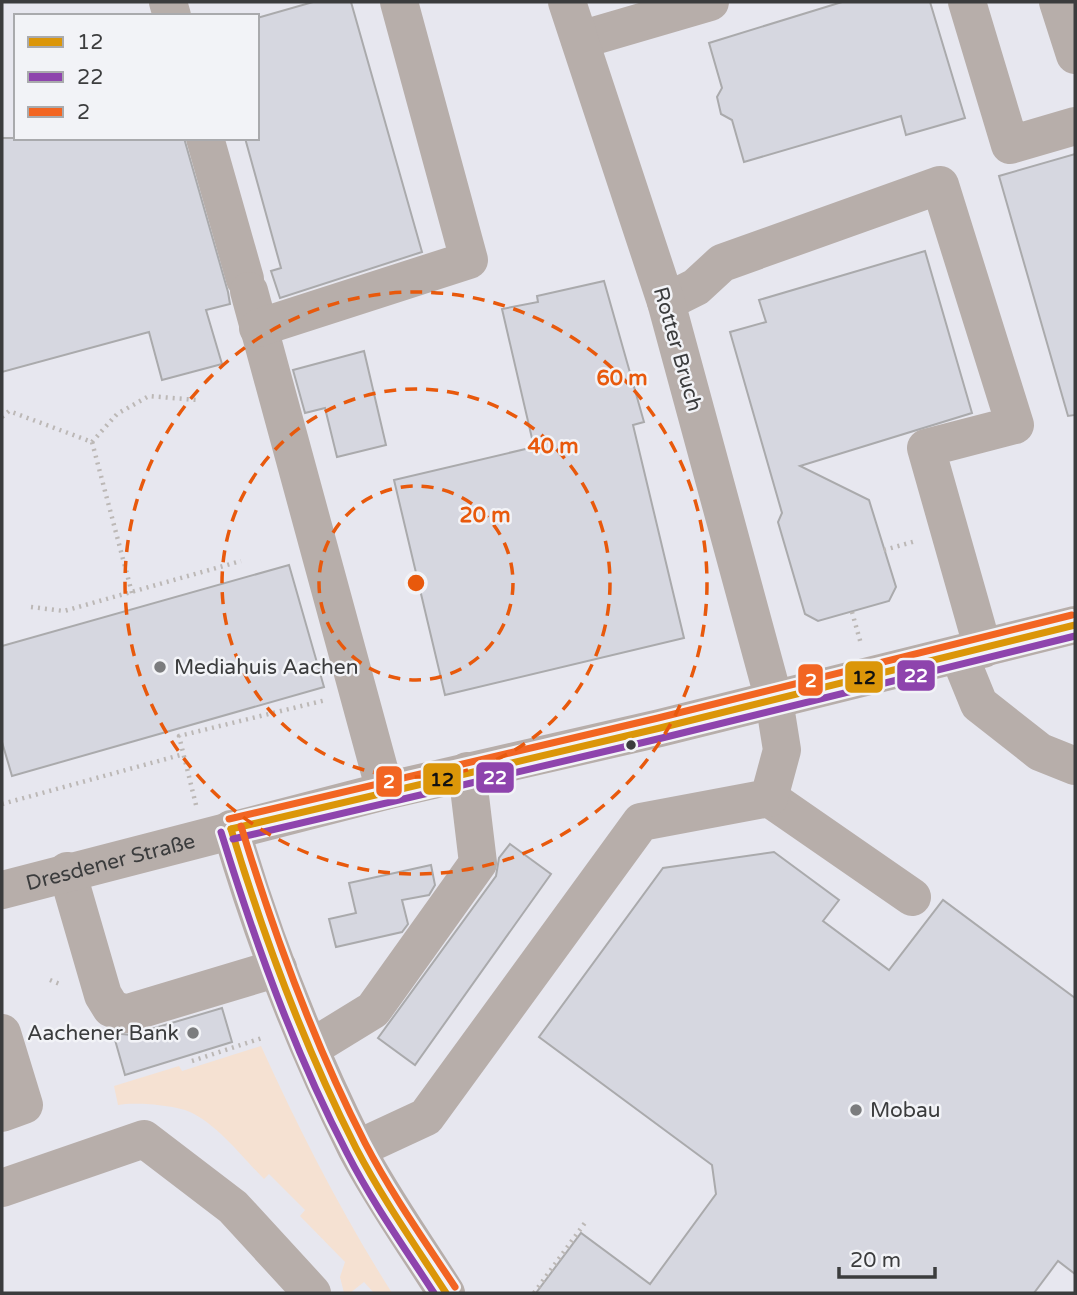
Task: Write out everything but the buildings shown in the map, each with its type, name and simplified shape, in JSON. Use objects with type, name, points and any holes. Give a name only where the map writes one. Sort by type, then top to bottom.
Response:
[{"type":"street","points":[[258,328],[469,260],[399,2]]},
{"type":"street","name":"Rotter Bruch","points":[[567,2],[666,302],[774,700],[782,750],[769,797]]},
{"type":"street","points":[[580,40],[710,2]]},
{"type":"street","points":[[967,2],[1010,145],[1075,125]]},
{"type":"street","points":[[1058,2],[1075,55]]},
{"type":"street","points":[[206,140],[385,791]]},
{"type":"street","points":[[666,302],[696,288],[722,263],[940,185],[1015,425],[926,448],[971,652],[979,704],[1040,752],[1075,766]]},
{"type":"street","name":"Dresdener Straße","points":[[4,883],[67,871],[385,791],[774,700],[1075,625]]},
{"type":"street","points":[[304,1033],[373,1010],[478,863],[467,771]]},
{"type":"street","points":[[357,1149],[426,1116],[641,822],[769,797],[912,897]]},
{"type":"street","points":[[231,829],[250,894],[278,968],[304,1033],[357,1149],[446,1293]]},
{"type":"street","points":[[67,871],[103,995],[111,1007],[125,1014],[278,968]]},
{"type":"street","points":[[2,1033],[24,1105],[2,1113]]},
{"type":"street","points":[[2,1188],[144,1139],[233,1207],[312,1293]]},
{"type":"path","points":[[92,442],[117,414],[149,396],[197,400]]},
{"type":"path","points":[[2,417],[9,411],[92,442]]},
{"type":"path","points":[[92,442],[132,593]]},
{"type":"path","points":[[32,607],[64,611],[241,561]]},
{"type":"path","points":[[852,612],[856,626]]},
{"type":"path","points":[[187,768],[179,736],[338,697]]},
{"type":"path","points":[[2,804],[184,754]]},
{"type":"path","points":[[192,1061],[265,1038],[263,1031],[304,1033]]},
{"type":"path","points":[[534,1293],[587,1220]]},
{"type":"shaded area","points":[[2,2],[1075,2],[1075,1293],[2,1293]]},
{"type":"shaded area","points":[[261,1046],[322,1172],[392,1293],[374,1293],[364,1282],[350,1293],[344,1293],[340,1277],[345,1262],[300,1216],[305,1210],[269,1174],[264,1179],[220,1133],[200,1118],[190,1112],[165,1106],[118,1105],[114,1086],[179,1066],[182,1071]]},
{"type":"transit line","name":"2","points":[[229,819],[658,718],[1072,615]]},
{"type":"transit line","name":"12","points":[[231,829],[660,728],[1075,625]]},
{"type":"transit line","name":"22","points":[[233,839],[662,738],[1075,636]]},
{"type":"transit line","name":"2","points":[[241,826],[296,987],[346,1105],[386,1180],[455,1287]]},
{"type":"transit line","name":"12","points":[[231,829],[286,991],[337,1109],[377,1185],[446,1293]]},
{"type":"transit line","name":"22","points":[[221,832],[277,996],[328,1114],[367,1189],[434,1293]]},
{"type":"place","name":"Mediahuis Aachen","points":[[160,667]]},
{"type":"place","name":"Aachener Bank","points":[[193,1033]]},
{"type":"place","name":"Mobau","points":[[856,1110]]}]
